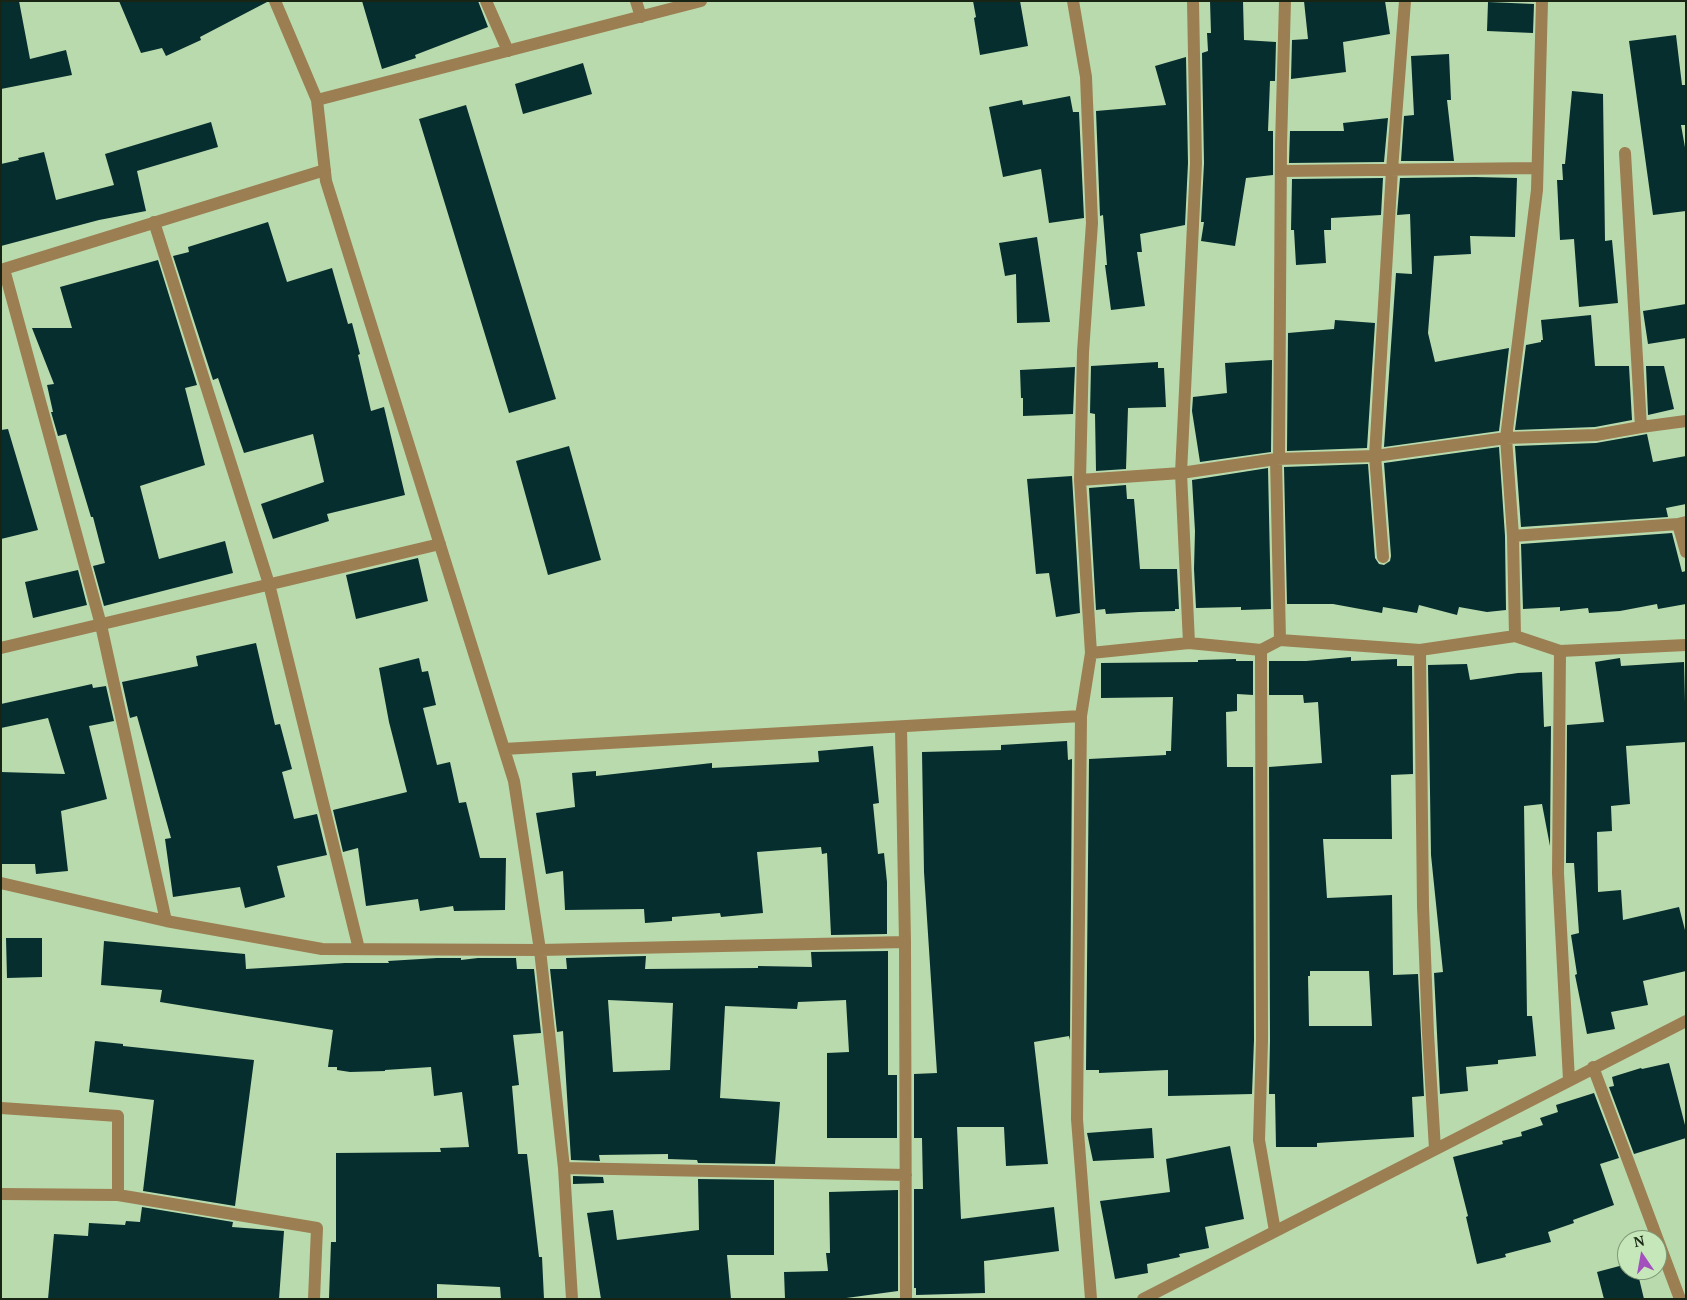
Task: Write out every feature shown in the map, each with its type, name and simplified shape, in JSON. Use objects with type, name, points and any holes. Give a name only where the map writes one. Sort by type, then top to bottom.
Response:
[{"type":"street","points":[[275,1],[317,100],[326,181],[514,781],[540,950],[564,1168],[572,1299]]},
{"type":"street","points":[[486,1],[508,51]]},
{"type":"street","points":[[636,1],[641,17]]},
{"type":"street","points":[[317,100],[701,1]]},
{"type":"street","points":[[1073,1],[1086,77],[1092,223],[1083,352],[1080,480],[1091,653],[1081,716],[1077,1119],[1091,1299]]},
{"type":"street","points":[[1189,643],[1181,473],[1196,163],[1193,1]]},
{"type":"street","points":[[1280,640],[1276,459],[1279,458],[1285,1]]},
{"type":"street","points":[[1383,557],[1375,456],[1392,170],[1405,1]]},
{"type":"street","points":[[1515,636],[1512,536],[1506,438],[1538,168],[1542,1]]},
{"type":"street","points":[[1625,153],[1641,427]]},
{"type":"street","points":[[1282,171],[1538,168]]},
{"type":"street","points":[[166,921],[101,625],[3,270],[325,170]]},
{"type":"street","points":[[154,222],[269,584],[360,949]]},
{"type":"street","points":[[1080,480],[1181,473],[1276,459],[1375,456],[1506,438],[1596,435],[1686,421]]},
{"type":"street","points":[[1512,536],[1682,523],[1686,552]]},
{"type":"street","points":[[1,648],[440,544]]},
{"type":"street","points":[[1091,653],[1189,643],[1261,650],[1280,640],[1420,650],[1515,636],[1560,651],[1686,646]]},
{"type":"street","points":[[1261,650],[1262,1040],[1259,1140],[1275,1231]]},
{"type":"street","points":[[1420,650],[1423,906],[1435,1149]]},
{"type":"street","points":[[1560,651],[1558,873],[1569,1080]]},
{"type":"street","points":[[504,749],[1081,716]]},
{"type":"street","points":[[901,727],[905,942],[906,1299]]},
{"type":"street","points":[[1,883],[166,921],[322,949],[540,950],[905,942]]},
{"type":"street","points":[[1143,1299],[1686,1020]]},
{"type":"street","points":[[1593,1067],[1680,1299]]},
{"type":"street","points":[[1,1108],[118,1116],[118,1195]]},
{"type":"street","points":[[564,1168],[906,1175]]},
{"type":"street","points":[[1,1194],[118,1195],[317,1228],[314,1299]]},
{"type":"building","points":[[1,1],[19,1],[30,59],[66,50],[72,75],[1,89]]},
{"type":"building","points":[[119,1],[267,2],[200,37],[201,40],[166,56],[162,48],[141,53]]},
{"type":"building","points":[[362,1],[478,1],[488,27],[415,55],[416,58],[382,69]]},
{"type":"building","points":[[973,1],[1020,1],[1028,46],[980,55]]},
{"type":"building","points":[[1210,1],[1243,1],[1244,40],[1276,42],[1275,81],[1270,81],[1268,131],[1273,131],[1273,175],[1246,178],[1235,246],[1201,241],[1204,222],[1201,222],[1204,163],[1202,53],[1208,51],[1207,33],[1211,33]]},
{"type":"building","points":[[1304,1],[1385,1],[1390,34],[1343,42],[1346,72],[1291,79],[1292,40],[1308,39]]},
{"type":"building","points":[[1488,2],[1534,4],[1533,33],[1487,31]]},
{"type":"building","points":[[1676,35],[1682,85],[1686,85],[1686,125],[1681,125],[1686,153],[1686,211],[1653,215],[1629,41]]},
{"type":"building","points":[[1449,54],[1451,100],[1447,100],[1454,161],[1401,161],[1404,116],[1414,115],[1411,56]]},
{"type":"building","points":[[1186,57],[1188,163],[1185,225],[1140,234],[1142,252],[1137,252],[1145,306],[1111,310],[1105,265],[1107,265],[1103,215],[1100,216],[1096,111],[1166,105],[1155,66]]},
{"type":"building","points":[[583,63],[592,94],[523,114],[515,84]]},
{"type":"building","points":[[1572,91],[1603,94],[1605,241],[1612,240],[1618,303],[1579,307],[1574,239],[1560,240],[1557,180],[1563,180],[1562,164],[1565,164]]},
{"type":"building","points":[[1070,96],[1073,112],[1079,112],[1084,218],[1049,223],[1041,169],[1003,177],[989,107],[1022,100],[1023,105]]},
{"type":"building","points":[[466,105],[556,399],[509,413],[419,119]]},
{"type":"building","points":[[1388,118],[1384,162],[1289,163],[1290,131],[1344,131],[1343,123]]},
{"type":"building","points":[[211,122],[218,147],[137,171],[146,211],[99,220],[1,246],[1,164],[44,152],[56,200],[114,185],[105,154]]},
{"type":"building","points":[[1383,178],[1381,215],[1331,218],[1331,230],[1324,230],[1326,263],[1296,265],[1294,230],[1291,230],[1292,179]]},
{"type":"building","points":[[1400,178],[1517,178],[1515,237],[1470,236],[1471,254],[1434,256],[1428,333],[1435,362],[1509,348],[1499,431],[1384,447],[1396,273],[1412,274],[1410,214],[1397,215]]},
{"type":"building","points":[[268,222],[287,282],[332,268],[348,324],[352,323],[371,411],[384,407],[405,495],[327,514],[329,521],[273,539],[261,504],[324,482],[313,434],[244,453],[218,378],[213,380],[173,256],[189,252],[188,247]]},
{"type":"building","points":[[1037,237],[1050,322],[1017,323],[1016,274],[1005,276],[999,243]]},
{"type":"building","points":[[158,260],[197,385],[185,388],[205,465],[140,486],[159,559],[225,541],[233,573],[104,606],[93,566],[105,563],[93,517],[91,517],[66,434],[58,436],[51,412],[53,412],[47,385],[54,384],[32,328],[72,328],[60,287]]},
{"type":"building","points":[[1686,304],[1686,338],[1648,344],[1643,311]]},
{"type":"building","points":[[1591,315],[1595,366],[1629,366],[1632,420],[1595,427],[1515,430],[1526,345],[1543,340],[1541,320]]},
{"type":"building","points":[[1335,320],[1375,323],[1367,448],[1287,451],[1288,333],[1334,329]]},
{"type":"building","points":[[1272,360],[1271,452],[1200,462],[1192,411],[1193,397],[1227,393],[1225,363]]},
{"type":"building","points":[[1158,362],[1158,368],[1164,368],[1166,407],[1128,408],[1126,469],[1096,471],[1095,414],[1090,413],[1091,366]]},
{"type":"building","points":[[1646,366],[1664,366],[1674,409],[1648,415]]},
{"type":"building","points":[[1075,367],[1073,414],[1023,416],[1020,370]]},
{"type":"building","points":[[8,429],[38,530],[1,539],[1,430]]},
{"type":"building","points":[[1647,434],[1653,462],[1686,456],[1686,504],[1666,508],[1668,517],[1521,527],[1515,446],[1596,443]]},
{"type":"building","points":[[569,446],[601,560],[548,575],[516,461]]},
{"type":"building","points":[[1499,447],[1505,536],[1506,610],[1487,612],[1459,607],[1457,615],[1419,605],[1417,613],[1383,607],[1382,613],[1333,604],[1287,604],[1284,467],[1368,464],[1375,558],[1379,564],[1384,565],[1390,561],[1391,556],[1384,463]]},
{"type":"building","points":[[1268,468],[1271,609],[1241,610],[1241,607],[1196,608],[1192,480]]},
{"type":"building","points":[[1072,476],[1080,613],[1056,617],[1049,573],[1036,574],[1027,479]]},
{"type":"building","points":[[1126,485],[1127,499],[1134,499],[1140,569],[1177,569],[1179,609],[1175,609],[1175,611],[1106,614],[1105,609],[1096,610],[1089,488]]},
{"type":"building","points":[[1672,533],[1682,572],[1686,571],[1686,604],[1658,609],[1657,604],[1620,611],[1589,613],[1588,608],[1560,611],[1560,607],[1523,609],[1521,544]]},
{"type":"building","points":[[418,558],[428,601],[356,619],[346,575]]},
{"type":"building","points":[[78,570],[87,605],[33,618],[25,582]]},
{"type":"building","points":[[256,643],[275,725],[280,724],[292,769],[282,772],[294,819],[317,814],[327,855],[277,866],[285,897],[245,908],[240,887],[173,897],[165,839],[171,838],[137,716],[130,718],[122,682],[198,666],[196,656]]},
{"type":"building","points":[[1351,657],[1351,661],[1397,659],[1397,666],[1412,666],[1413,774],[1391,775],[1392,839],[1323,839],[1327,898],[1392,895],[1393,975],[1418,974],[1424,1096],[1412,1097],[1414,1137],[1317,1143],[1317,1147],[1276,1147],[1275,1094],[1269,1094],[1269,767],[1322,763],[1318,702],[1304,703],[1303,695],[1269,695],[1269,661],[1306,661]],"holes":[[[1310,971],[1369,971],[1372,1026],[1309,1026],[1308,976],[1310,976]]]},
{"type":"building","points":[[419,658],[422,672],[428,671],[436,705],[423,708],[437,765],[450,762],[459,803],[466,802],[480,858],[506,858],[505,910],[454,911],[453,906],[420,911],[418,899],[366,906],[358,848],[343,852],[333,810],[407,792],[389,722],[379,668]]},
{"type":"building","points":[[1620,658],[1621,666],[1684,662],[1686,742],[1626,746],[1630,804],[1611,806],[1612,831],[1597,832],[1598,892],[1621,890],[1623,920],[1679,907],[1686,934],[1686,971],[1643,981],[1648,1005],[1611,1012],[1615,1029],[1587,1034],[1575,975],[1577,974],[1571,935],[1579,933],[1574,863],[1566,863],[1567,725],[1604,722],[1595,662]]},
{"type":"building","points":[[1236,659],[1236,661],[1253,661],[1253,695],[1237,694],[1237,711],[1226,712],[1227,767],[1253,767],[1254,1040],[1252,1094],[1168,1096],[1168,1070],[1099,1073],[1099,1070],[1086,1070],[1089,759],[1166,755],[1166,751],[1171,751],[1173,697],[1101,698],[1101,663],[1198,662],[1198,660]]},
{"type":"building","points":[[1467,664],[1470,680],[1518,673],[1542,672],[1544,727],[1551,726],[1550,846],[1542,804],[1524,806],[1527,1016],[1532,1016],[1536,1056],[1498,1060],[1498,1064],[1466,1067],[1468,1091],[1440,1094],[1434,973],[1443,972],[1431,855],[1428,665]]},
{"type":"building","points":[[92,684],[93,688],[106,686],[114,721],[89,726],[107,799],[61,811],[68,871],[36,874],[35,864],[1,864],[1,772],[65,774],[48,718],[1,728],[1,704]]},
{"type":"building","points":[[1067,741],[1068,760],[1072,759],[1070,1040],[1069,1036],[1034,1042],[1048,1164],[1006,1166],[1004,1127],[957,1127],[961,1219],[1054,1207],[1059,1251],[984,1261],[985,1293],[916,1295],[916,1288],[914,1288],[914,1189],[923,1189],[922,1138],[914,1138],[914,1074],[937,1073],[924,872],[922,752],[1001,750],[1001,745]]},
{"type":"building","points":[[873,746],[879,803],[873,804],[878,854],[884,853],[887,882],[887,934],[831,935],[827,853],[822,854],[821,847],[757,852],[763,913],[721,917],[720,913],[672,917],[672,921],[645,923],[644,909],[565,910],[563,871],[546,874],[536,813],[575,807],[572,773],[596,771],[596,776],[712,763],[712,768],[819,762],[818,751]]},
{"type":"building","points":[[6,938],[42,938],[42,977],[7,978]]},
{"type":"building","points":[[104,941],[245,954],[246,969],[345,963],[389,963],[388,961],[437,958],[461,958],[461,960],[516,958],[517,969],[534,969],[541,1033],[513,1035],[519,1085],[512,1086],[518,1154],[527,1154],[539,1257],[542,1257],[544,1299],[501,1299],[500,1287],[437,1284],[437,1299],[329,1298],[331,1242],[336,1242],[336,1153],[441,1152],[440,1148],[469,1147],[462,1092],[434,1096],[431,1067],[350,1072],[337,1070],[337,1067],[328,1067],[333,1030],[160,1002],[162,990],[101,985]]},
{"type":"building","points":[[888,951],[888,1075],[897,1075],[897,1138],[827,1138],[827,1053],[849,1052],[846,1000],[798,1002],[797,1009],[725,1006],[720,1098],[780,1102],[775,1164],[698,1163],[697,1160],[668,1159],[668,1154],[599,1155],[600,1161],[571,1160],[563,1031],[557,1032],[550,969],[567,969],[566,958],[646,956],[645,969],[758,968],[758,966],[812,967],[811,952]],"holes":[[[608,1000],[673,1003],[670,1070],[613,1072]]]},
{"type":"building","points":[[95,1041],[123,1044],[123,1046],[254,1060],[235,1206],[143,1191],[154,1100],[89,1092]]},
{"type":"building","points":[[1669,1063],[1686,1129],[1686,1138],[1634,1154],[1609,1087],[1614,1086],[1612,1077],[1641,1068]]},
{"type":"building","points":[[1594,1093],[1619,1158],[1600,1164],[1614,1205],[1573,1220],[1574,1223],[1548,1232],[1551,1242],[1505,1254],[1506,1257],[1477,1264],[1466,1217],[1468,1216],[1453,1157],[1503,1144],[1502,1141],[1522,1136],[1521,1132],[1543,1125],[1540,1118],[1558,1112],[1556,1105]]},
{"type":"building","points":[[1152,1128],[1154,1158],[1093,1161],[1087,1133]]},
{"type":"building","points":[[1230,1146],[1244,1219],[1205,1227],[1209,1248],[1179,1254],[1180,1257],[1147,1264],[1148,1273],[1115,1279],[1100,1201],[1170,1192],[1166,1159]]},
{"type":"building","points":[[573,1176],[603,1177],[604,1183],[573,1184]]},
{"type":"building","points":[[698,1179],[774,1180],[774,1255],[727,1255],[731,1299],[601,1299],[587,1213],[613,1210],[617,1240],[699,1230]]},
{"type":"building","points":[[898,1190],[898,1291],[839,1299],[785,1299],[784,1272],[828,1271],[826,1253],[830,1253],[829,1192]]},
{"type":"building","points":[[142,1207],[233,1222],[232,1227],[284,1231],[279,1299],[48,1299],[54,1234],[88,1236],[89,1223],[125,1225],[126,1221],[140,1222]]},
{"type":"building","points":[[1617,1267],[1617,1280],[1639,1280],[1644,1299],[1604,1299],[1597,1272]]}]
